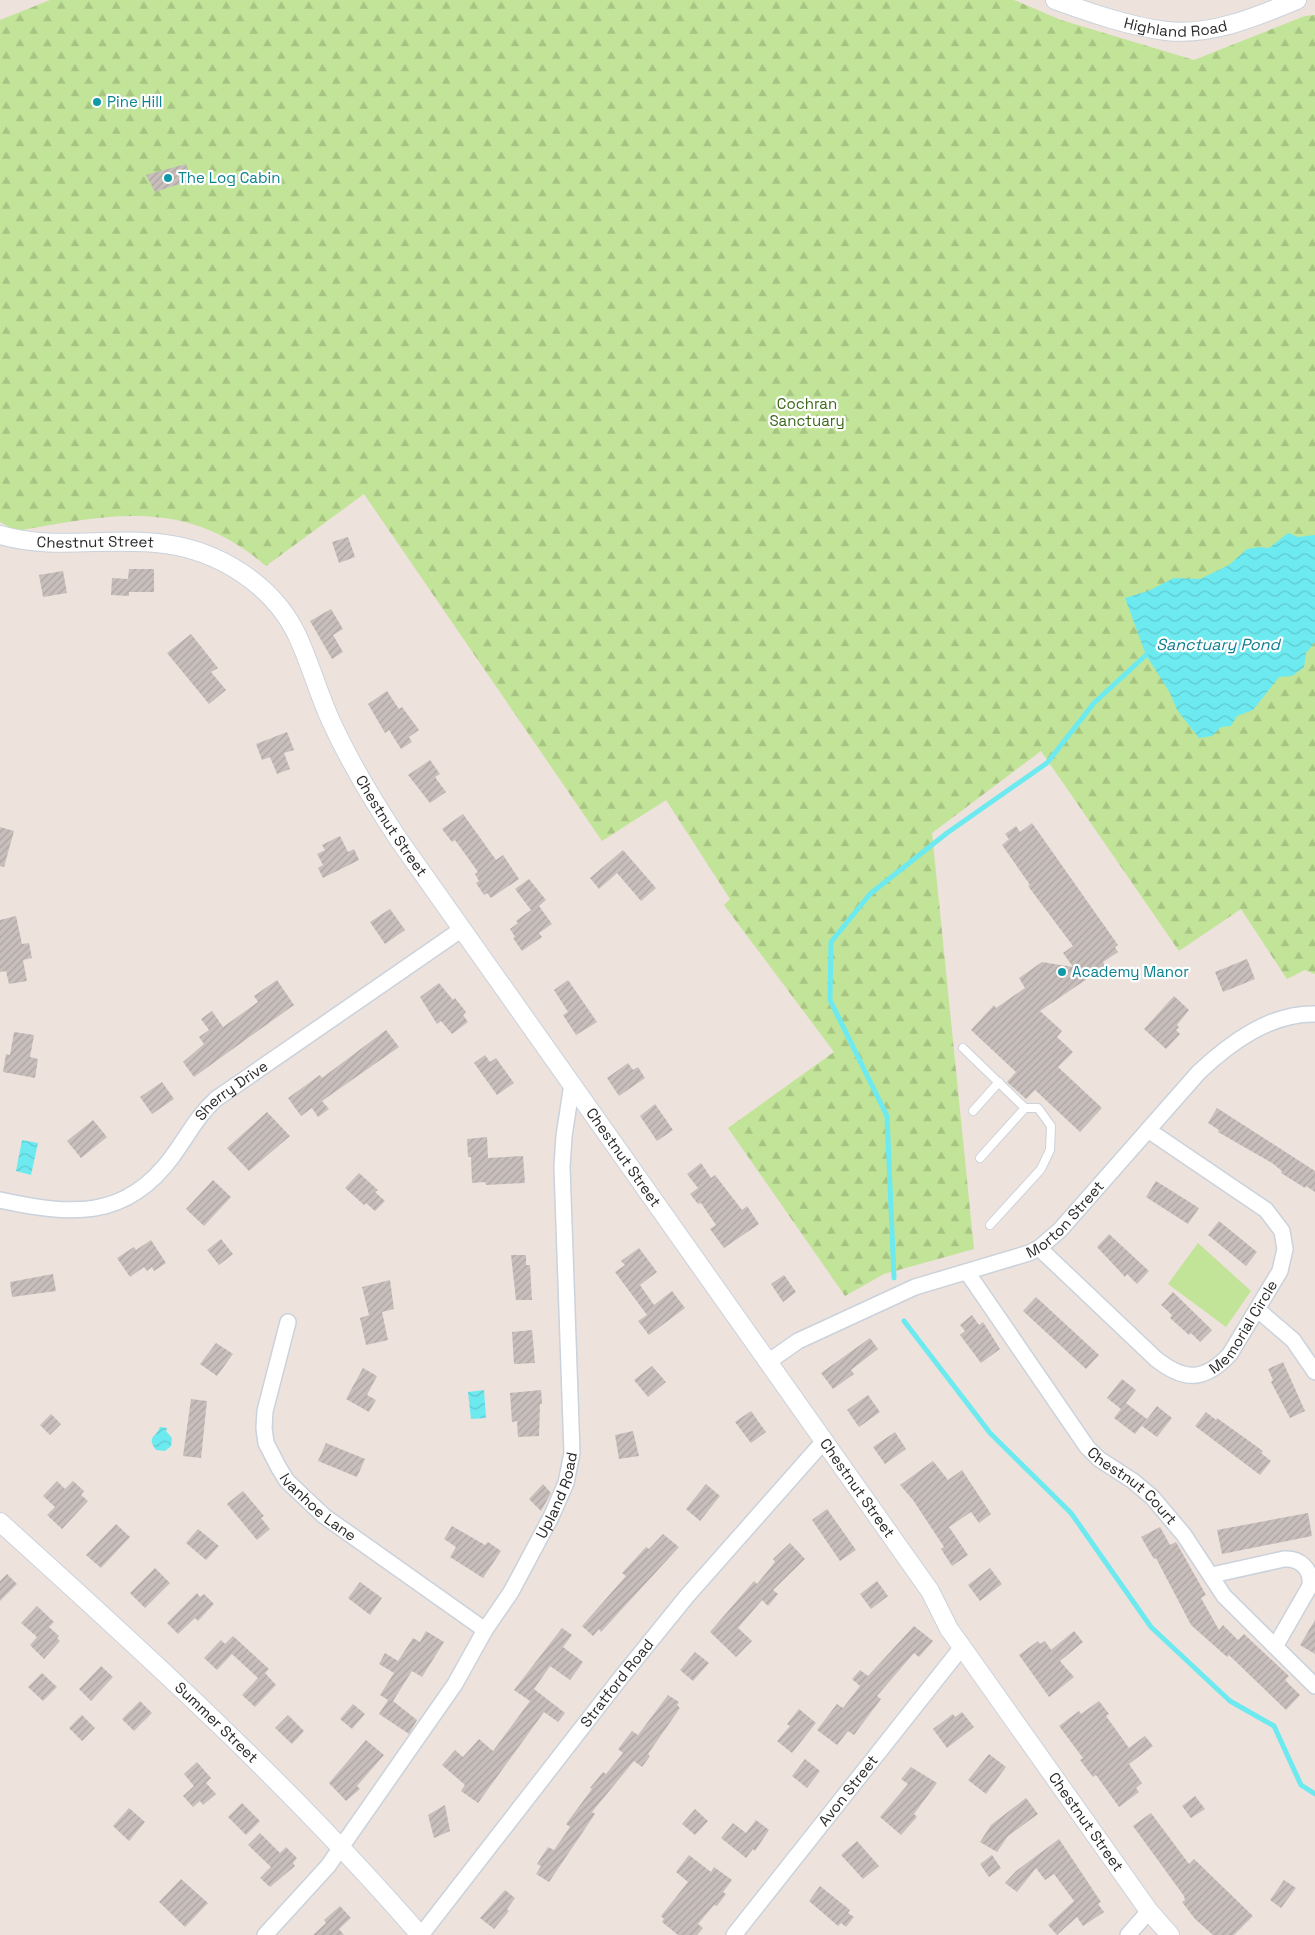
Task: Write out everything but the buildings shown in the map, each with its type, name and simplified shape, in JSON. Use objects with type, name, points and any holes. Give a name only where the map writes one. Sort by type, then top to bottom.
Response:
[{"type":"street","name":"Highland Road","points":[[1055,0],[1127,23],[1168,31],[1216,28],[1254,18],[1296,0]]},
{"type":"street","name":"Chestnut Street","points":[[0,536],[26,542],[166,544],[221,560],[241,572],[276,602],[296,633],[330,720],[367,790],[462,929],[930,1592],[949,1629],[1149,1911],[1170,1935]]},
{"type":"street","name":"Sherry Drive","points":[[0,1200],[66,1211],[85,1211],[131,1197],[158,1173],[204,1110],[216,1099],[462,929]]},
{"type":"street","name":"Morton Street","points":[[768,1362],[798,1340],[915,1287],[1039,1248],[1060,1230],[1199,1072],[1253,1030],[1273,1022],[1306,1014],[1315,1014]]},
{"type":"street","name":"Upland Road","points":[[265,1935],[328,1866],[340,1846],[455,1684],[485,1630],[511,1592],[558,1502],[570,1467],[569,1340],[562,1167],[564,1136],[572,1084]]},
{"type":"street","name":"Memorial Circle","points":[[1039,1248],[1156,1359],[1181,1375],[1188,1376],[1206,1373],[1230,1354],[1258,1310],[1283,1265],[1284,1240],[1278,1223],[1266,1210],[1148,1130]]},
{"type":"street","name":"Chestnut Court","points":[[967,1272],[1087,1447],[1152,1497],[1184,1535],[1224,1596],[1276,1645],[1315,1686]]},
{"type":"street","points":[[1258,1310],[1293,1340],[1315,1372]]},
{"type":"street","name":"Ivanhoe Lane","points":[[288,1322],[265,1411],[264,1428],[266,1443],[287,1482],[324,1516],[485,1630]]},
{"type":"street","name":"Stratford Road","points":[[420,1935],[624,1673],[687,1596],[824,1441]]},
{"type":"street","name":"Summer Street","points":[[0,1522],[142,1652],[340,1846],[420,1935]]},
{"type":"street","points":[[1212,1575],[1284,1559],[1294,1559],[1304,1564],[1310,1575],[1310,1586],[1276,1645]]},
{"type":"street","name":"Avon Street","points":[[734,1935],[962,1647]]},
{"type":"street","points":[[1128,1935],[1149,1911]]},
{"type":"lane","points":[[963,1048],[1025,1108],[1038,1108],[1051,1126],[1050,1150],[1041,1169],[990,1225]]},
{"type":"lane","points":[[973,1110],[1000,1082]]},
{"type":"lane","points":[[980,1158],[1025,1108]]},
{"type":"green space","name":"Cochran Sanctuary","points":[[50,0],[1014,0],[1061,20],[1194,60],[1305,16],[1315,15],[1315,974],[1305,970],[1287,979],[1241,909],[1179,951],[1041,751],[932,833],[974,1249],[884,1274],[845,1296],[728,1128],[834,1052],[724,905],[730,899],[666,800],[602,841],[364,494],[266,566],[236,544],[207,529],[177,520],[147,516],[116,516],[16,531],[0,522],[0,20]]},
{"type":"green space","points":[[1198,1243],[1251,1291],[1226,1327],[1168,1284]]},
{"type":"water","name":"Sanctuary Pond","points":[[1288,533],[1298,537],[1315,535],[1315,642],[1306,653],[1304,667],[1292,676],[1279,677],[1253,710],[1237,716],[1231,726],[1221,727],[1212,736],[1199,738],[1177,710],[1170,693],[1146,655],[1125,598],[1148,591],[1174,578],[1200,579],[1229,565],[1247,549],[1269,548]]},
{"type":"water","points":[[22,1140],[38,1143],[31,1175],[16,1171]]},
{"type":"water","points":[[484,1390],[486,1418],[471,1419],[468,1392]]},
{"type":"water","points":[[160,1427],[167,1428],[166,1431],[172,1438],[171,1446],[165,1451],[156,1450],[152,1442]]},
{"type":"waterway","points":[[894,1278],[887,1116],[830,1000],[831,942],[870,894],[947,833],[1047,763],[1094,703],[1146,655]]},
{"type":"waterway","points":[[904,1321],[990,1433],[1071,1513],[1151,1627],[1230,1701],[1274,1726],[1301,1785],[1315,1794]]},
{"type":"place","name":"Pine Hill","points":[[97,102]]},
{"type":"place","name":"The Log Cabin","points":[[168,178]]},
{"type":"place","name":"Academy Manor","points":[[1062,972]]}]
